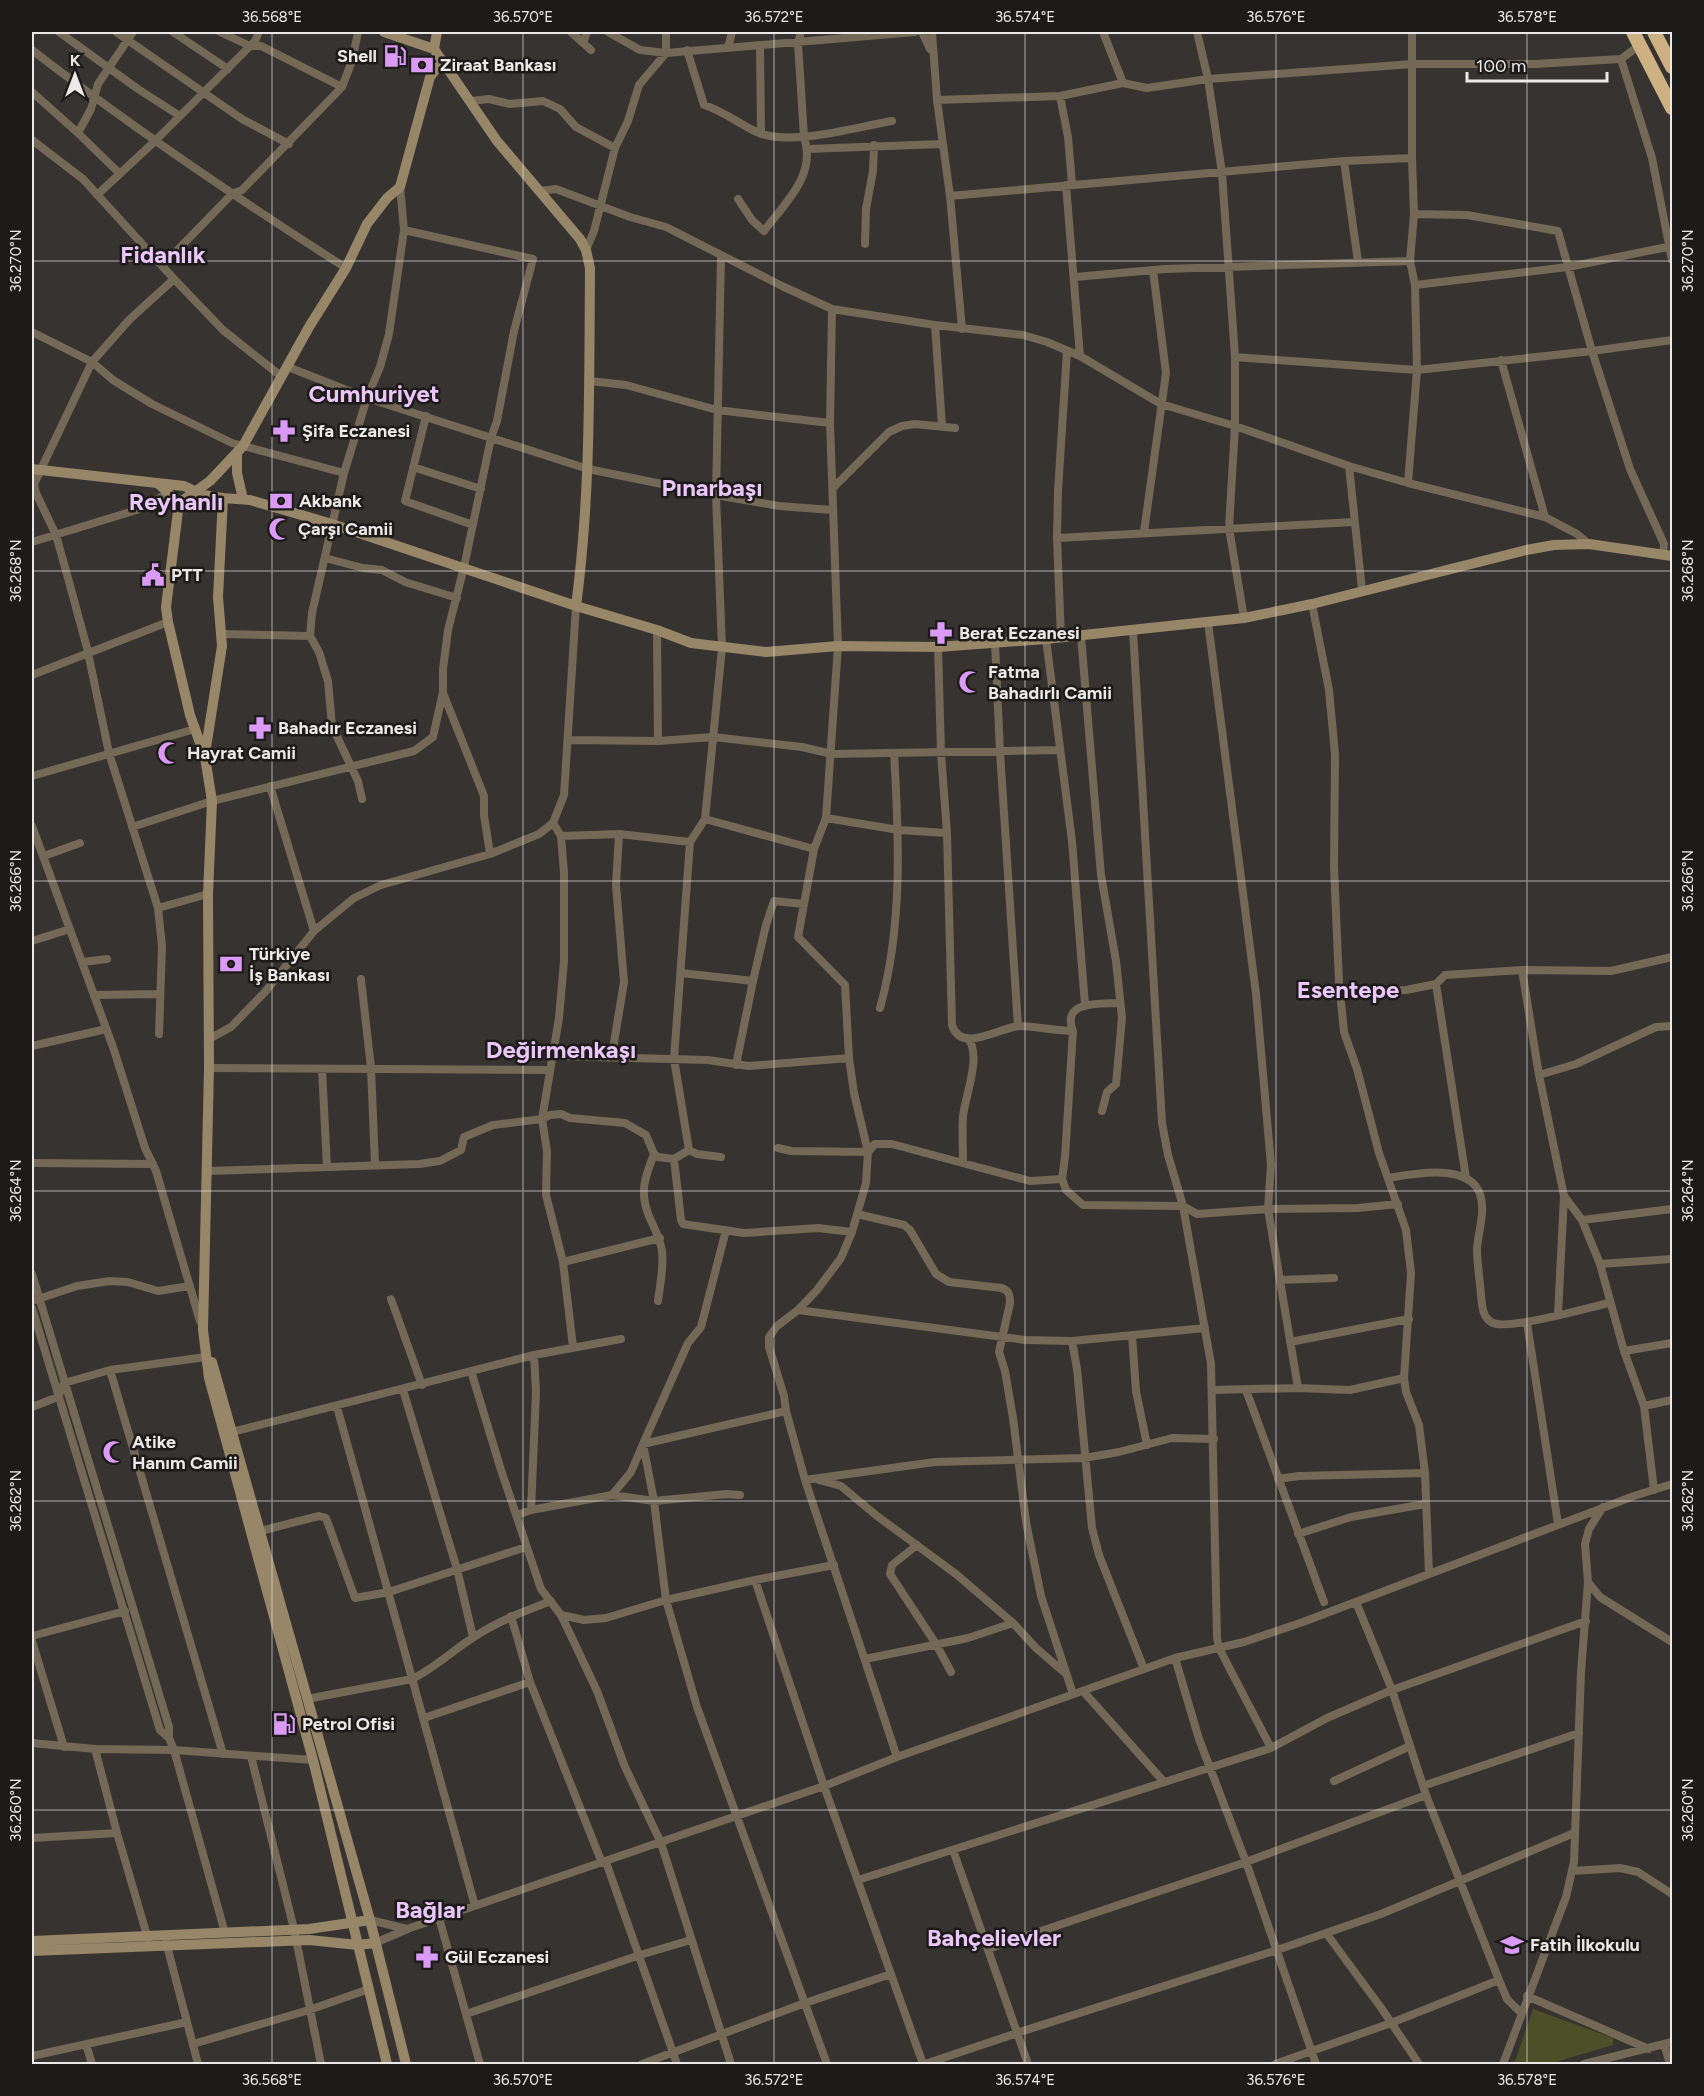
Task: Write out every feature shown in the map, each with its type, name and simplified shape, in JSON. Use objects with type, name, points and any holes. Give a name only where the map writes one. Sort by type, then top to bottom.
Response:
[{"type":"highway","points":[[1633,32],[1672,108]]},
{"type":"highway","points":[[1654,32],[1672,67]]},
{"type":"main road","points":[[384,32],[434,49],[497,141],[580,239],[586,250],[590,268],[588,469],[576,606]]},
{"type":"main road","points":[[434,49],[437,32]]},
{"type":"main road","points":[[406,2064],[370,1920],[260,1531],[209,1378],[203,1330],[209,1068],[208,894],[212,801],[205,757],[195,729],[168,622],[167,599],[180,503],[210,481],[240,449],[346,267],[367,224],[387,198],[399,188],[430,77],[435,69],[444,62]]},
{"type":"main road","points":[[240,449],[237,473],[243,499]]},
{"type":"main road","points":[[35,470],[184,486],[223,498],[243,499],[332,524],[691,643],[766,652],[838,646],[938,647],[995,643],[1133,631],[1244,618],[1312,604],[1554,545],[1589,544],[1668,556]]},
{"type":"main road","points":[[159,484],[180,503]]},
{"type":"main road","points":[[205,757],[210,712],[220,659],[218,590],[223,498]]},
{"type":"main road","points":[[203,1330],[314,1760],[387,2064]]},
{"type":"main road","points":[[32,1951],[148,1941],[295,1935],[370,1920]]},
{"type":"main road","points":[[165,1940],[225,1933],[295,1935],[358,1945],[375,1943]]},
{"type":"main road","points":[[32,1941],[148,1941]]},
{"type":"street","points":[[59,32],[180,116]]},
{"type":"street","points":[[116,32],[242,119],[289,144]]},
{"type":"street","points":[[78,133],[91,109],[98,84],[133,32]]},
{"type":"street","points":[[173,32],[228,69]]},
{"type":"street","points":[[220,32],[250,46],[261,46],[342,87]]},
{"type":"street","points":[[98,195],[228,69],[250,46],[259,32]]},
{"type":"street","points":[[162,266],[232,194],[242,190],[289,144],[342,87],[352,61],[357,32]]},
{"type":"street","points":[[572,32],[591,50]]},
{"type":"street","points":[[583,43],[587,32]]},
{"type":"street","points":[[608,32],[640,50],[666,53],[915,32]]},
{"type":"street","points":[[586,250],[594,231],[615,148],[628,120],[639,85],[666,53],[666,32]]},
{"type":"street","points":[[728,48],[732,32]]},
{"type":"street","points":[[738,199],[752,220],[764,231],[803,180],[808,149],[804,137],[798,43],[801,32]]},
{"type":"street","points":[[921,32],[932,53]]},
{"type":"street","points":[[932,32],[932,53],[950,196],[962,329]]},
{"type":"street","points":[[1103,32],[1123,83]]},
{"type":"street","points":[[1197,32],[1209,80],[1222,173],[1235,357],[1235,426],[1229,528],[1244,618]]},
{"type":"street","points":[[1408,483],[1417,370],[1415,285],[1410,261],[1414,214],[1412,32]]},
{"type":"street","points":[[937,100],[1060,96],[1123,83],[1147,88],[1209,80],[1413,64],[1535,64],[1621,59],[1640,45]]},
{"type":"street","points":[[760,46],[760,134]]},
{"type":"street","points":[[32,50],[155,141],[232,194],[346,267]]},
{"type":"street","points":[[687,50],[704,105],[715,108],[760,134],[786,138],[804,137],[892,121]]},
{"type":"street","points":[[1621,59],[1652,158],[1672,260]]},
{"type":"street","points":[[32,92],[120,174]]},
{"type":"street","points":[[1060,96],[1068,137],[1072,184],[1066,185]]},
{"type":"street","points":[[471,101],[489,99],[510,104],[543,101],[560,109],[576,127],[615,148]]},
{"type":"street","points":[[32,140],[83,179],[223,330],[282,377]]},
{"type":"street","points":[[808,149],[942,144]]},
{"type":"street","points":[[865,244],[866,209],[873,171],[874,145]]},
{"type":"street","points":[[950,196],[1344,161],[1412,158]]},
{"type":"street","points":[[1344,161],[1358,262]]},
{"type":"street","points":[[1066,185],[1080,356]]},
{"type":"street","points":[[362,800],[358,781],[332,726],[328,681],[320,652],[310,636],[312,613],[344,473],[389,334],[404,230],[399,188]]},
{"type":"street","points":[[540,191],[556,189],[666,227],[832,309],[962,329],[1023,335],[1080,356],[1161,404],[1235,426],[1350,466],[1545,517],[1577,534],[1589,544]]},
{"type":"street","points":[[1414,214],[1467,215],[1558,231],[1592,351],[1630,469],[1668,556]]},
{"type":"street","points":[[132,827],[212,801],[414,752],[433,736],[442,692],[447,640],[491,438],[497,421],[514,331],[534,259],[404,230]]},
{"type":"street","points":[[1415,285],[1568,267],[1671,247]]},
{"type":"street","points":[[688,1150],[674,1059],[690,842],[705,819],[722,648],[716,495],[721,256]]},
{"type":"street","points":[[1075,276],[1229,266],[1410,261]]},
{"type":"street","points":[[1144,532],[1166,373],[1153,270]]},
{"type":"street","points":[[159,1034],[162,946],[158,908],[109,753],[87,652],[56,535],[34,484],[35,470],[92,362],[129,321],[174,279]]},
{"type":"street","points":[[832,309],[830,423],[838,646],[826,818],[814,849],[798,937],[845,985],[849,1058],[858,1114],[868,1152],[866,1182],[852,1232],[841,1258],[818,1290],[798,1310],[777,1326],[770,1337],[769,1347],[805,1480],[897,1757]]},
{"type":"street","points":[[935,325],[942,426]]},
{"type":"street","points":[[32,332],[92,362],[113,380],[152,404],[240,449],[344,473]]},
{"type":"street","points":[[1235,357],[1417,370],[1672,340]]},
{"type":"street","points":[[1061,638],[1057,537],[1067,351]]},
{"type":"street","points":[[1501,360],[1545,517]]},
{"type":"street","points":[[288,367],[367,398],[588,469],[779,506],[832,510]]},
{"type":"street","points":[[590,381],[626,385],[717,410],[830,423]]},
{"type":"street","points":[[426,416],[405,501],[473,525]]},
{"type":"street","points":[[834,488],[889,432],[902,426],[915,424],[955,428]]},
{"type":"street","points":[[1350,466],[1362,590]]},
{"type":"street","points":[[413,467],[481,489]]},
{"type":"street","points":[[32,542],[140,509],[168,493]]},
{"type":"street","points":[[1057,537],[1354,522]]},
{"type":"street","points":[[325,558],[363,568],[382,570],[405,582],[457,598]]},
{"type":"street","points":[[1312,604],[1329,690],[1335,754],[1334,867],[1344,1032],[1357,1069],[1379,1153],[1406,1230],[1411,1273],[1404,1378],[1406,1392],[1419,1425],[1425,1473],[1428,1574]]},
{"type":"street","points":[[209,1039],[231,1027],[265,992],[314,931],[354,898],[381,885],[490,854],[539,834],[553,823],[564,795],[576,606]]},
{"type":"street","points":[[32,675],[168,622]]},
{"type":"street","points":[[1208,622],[1256,994],[1271,1165],[1268,1209],[1298,1388]]},
{"type":"street","points":[[657,630],[658,741]]},
{"type":"street","points":[[1133,631],[1162,1123],[1182,1206],[1211,1364],[1214,1439],[1215,1626],[1219,1648],[1271,1748]]},
{"type":"street","points":[[221,634],[310,636]]},
{"type":"street","points":[[1081,636],[1101,875],[1116,961],[1122,1018],[1116,1084],[1107,1092],[1102,1111]]},
{"type":"street","points":[[1046,639],[1072,841],[1085,1005]]},
{"type":"street","points":[[995,643],[1018,1026]]},
{"type":"street","points":[[938,647],[941,753],[947,833],[952,1025],[954,1032],[972,1042],[974,1053],[973,1072],[963,1115],[963,1163]]},
{"type":"street","points":[[442,692],[484,796],[484,815],[490,854]]},
{"type":"street","points":[[32,776],[195,729]]},
{"type":"street","points":[[568,740],[658,741],[713,738],[802,747],[832,754],[1059,750]]},
{"type":"street","points":[[880,1008],[892,951],[899,830],[894,753]]},
{"type":"street","points":[[270,786],[314,931]]},
{"type":"street","points":[[826,818],[899,830],[947,833]]},
{"type":"street","points":[[705,819],[814,849]]},
{"type":"street","points":[[553,823],[561,836],[564,873],[564,961],[559,1018],[542,1119],[547,1151],[546,1195],[563,1262],[573,1347]]},
{"type":"street","points":[[32,826],[83,962],[145,1148],[153,1164],[203,1330]]},
{"type":"street","points":[[561,836],[619,834],[690,842]]},
{"type":"street","points":[[608,1058],[612,1055],[624,982],[615,885],[619,834]]},
{"type":"street","points":[[44,856],[80,843]]},
{"type":"street","points":[[158,908],[208,894]]},
{"type":"street","points":[[736,1065],[753,981],[774,901],[804,904]]},
{"type":"street","points":[[32,941],[70,929]]},
{"type":"street","points":[[1341,992],[1406,990],[1436,984],[1445,975],[1522,970],[1611,971],[1672,957]]},
{"type":"street","points":[[83,962],[107,959]]},
{"type":"street","points":[[1522,970],[1539,1075],[1564,1196],[1558,1314]]},
{"type":"street","points":[[681,973],[753,981]]},
{"type":"street","points":[[361,980],[371,1068],[375,1165]]},
{"type":"street","points":[[1436,984],[1466,1178]]},
{"type":"street","points":[[94,995],[159,994]]},
{"type":"street","points":[[1119,1003],[1085,1005],[1072,1014],[1069,1023],[1072,1031],[1062,1179],[1066,1190],[1083,1205],[1182,1206],[1197,1214],[1268,1209],[1358,1208],[1398,1204]]},
{"type":"street","points":[[967,1038],[981,1037],[1018,1026],[1072,1031]]},
{"type":"street","points":[[1539,1075],[1576,1064],[1656,1027],[1672,1026]]},
{"type":"street","points":[[32,1046],[106,1029]]},
{"type":"street","points":[[553,1056],[708,1060],[736,1065],[762,1066],[849,1058]]},
{"type":"street","points":[[209,1068],[549,1070]]},
{"type":"street","points":[[322,1070],[327,1167]]},
{"type":"street","points":[[207,1171],[419,1164],[440,1161],[462,1150],[464,1137],[493,1125],[542,1119],[550,1114],[625,1123],[646,1135],[654,1154],[658,1157],[674,1159],[688,1150],[721,1157]]},
{"type":"street","points":[[778,1148],[791,1151],[868,1152],[875,1144],[892,1144],[1030,1181],[1062,1179]]},
{"type":"street","points":[[654,1154],[644,1179],[644,1196],[648,1214],[660,1238],[662,1252],[658,1302]]},
{"type":"street","points":[[674,1159],[683,1224],[744,1233],[818,1228],[852,1232]]},
{"type":"street","points":[[32,1163],[153,1164]]},
{"type":"street","points":[[1388,1178],[1426,1172],[1446,1173],[1466,1178],[1476,1186],[1481,1195],[1482,1209],[1478,1249],[1482,1308],[1486,1318],[1495,1324],[1527,1323],[1609,1303]]},
{"type":"street","points":[[1564,1196],[1582,1220],[1600,1264],[1609,1303],[1644,1406],[1654,1490]]},
{"type":"street","points":[[1582,1220],[1672,1209]]},
{"type":"street","points":[[857,1214],[904,1225],[910,1230],[941,1279],[1007,1290],[1010,1295],[999,1352],[1005,1371],[1026,1522],[1041,1596],[1073,1694]]},
{"type":"street","points":[[612,1495],[631,1472],[688,1343],[701,1327],[726,1230]]},
{"type":"street","points":[[563,1262],[660,1238]]},
{"type":"street","points":[[1600,1264],[1672,1259]]},
{"type":"street","points":[[32,1274],[35,1300],[64,1383],[170,1727],[169,1738]]},
{"type":"street","points":[[1280,1280],[1334,1278]]},
{"type":"street","points":[[35,1300],[77,1286],[110,1281],[128,1282],[158,1291],[190,1286]]},
{"type":"street","points":[[391,1299],[422,1384]]},
{"type":"street","points":[[32,1308],[160,1730],[169,1738],[174,1750],[225,1933]]},
{"type":"street","points":[[798,1310],[1025,1340],[1072,1341],[1205,1328]]},
{"type":"street","points":[[1290,1342],[1409,1319]]},
{"type":"street","points":[[1527,1323],[1558,1524]]},
{"type":"street","points":[[1132,1335],[1136,1392],[1147,1445]]},
{"type":"street","points":[[228,1434],[534,1355],[621,1339]]},
{"type":"street","points":[[1072,1341],[1077,1370],[1092,1528],[1099,1555],[1144,1669]]},
{"type":"street","points":[[1624,1351],[1672,1343]]},
{"type":"street","points":[[531,1510],[536,1403],[534,1355]]},
{"type":"street","points":[[64,1383],[110,1370],[206,1357]]},
{"type":"street","points":[[110,1370],[222,1754]]},
{"type":"street","points":[[471,1371],[541,1589],[561,1616],[597,1691],[626,1767],[661,1843],[731,2064]]},
{"type":"street","points":[[1212,1390],[1298,1388],[1350,1390],[1404,1378]]},
{"type":"street","points":[[32,1407],[58,1397],[64,1383]]},
{"type":"street","points":[[403,1390],[457,1569],[473,1637]]},
{"type":"street","points":[[1246,1390],[1324,1602]]},
{"type":"street","points":[[1644,1406],[1672,1400]]},
{"type":"street","points":[[337,1407],[475,1906]]},
{"type":"street","points":[[643,1444],[786,1411]]},
{"type":"street","points":[[805,1480],[935,1462],[1084,1458],[1173,1438],[1214,1439]]},
{"type":"street","points":[[643,1444],[654,1501],[666,1600],[697,1707],[827,2064]]},
{"type":"street","points":[[1278,1479],[1299,1476],[1425,1473]]},
{"type":"street","points":[[815,1479],[841,1486],[956,1574],[1066,1674]]},
{"type":"street","points":[[375,1943],[407,1929],[824,1786],[897,1757],[1175,1658],[1264,1635],[1558,1524],[1672,1484]]},
{"type":"street","points":[[517,1515],[531,1510],[612,1495],[654,1501],[727,1494],[740,1495]]},
{"type":"street","points":[[1298,1534],[1351,1517],[1425,1504]]},
{"type":"street","points":[[1503,2064],[1566,1897],[1574,1862],[1581,1672],[1588,1582],[1586,1544],[1589,1529],[1603,1508]]},
{"type":"street","points":[[260,1531],[319,1516],[326,1518],[355,1598],[389,1592],[526,1547]]},
{"type":"street","points":[[917,1545],[892,1565],[891,1574],[936,1644],[951,1672]]},
{"type":"street","points":[[561,1616],[584,1620],[606,1618],[666,1600],[834,1565]]},
{"type":"street","points":[[755,1580],[824,1786],[924,2064],[1278,1950],[1382,1914],[1574,1833]]},
{"type":"street","points":[[1588,1582],[1600,1597],[1672,1642]]},
{"type":"street","points":[[307,1699],[412,1679],[473,1637],[511,1616],[551,1601]]},
{"type":"street","points":[[1356,1602],[1392,1689],[1426,1795],[1499,1980],[1507,1999],[1521,2013]]},
{"type":"street","points":[[32,1636],[125,1611]]},
{"type":"street","points":[[511,1616],[530,1682],[640,1955],[677,2064]]},
{"type":"street","points":[[858,1880],[1271,1748],[1327,1718],[1392,1689],[1586,1621]]},
{"type":"street","points":[[865,1659],[968,1638],[1012,1623]]},
{"type":"street","points":[[32,1641],[64,1747]]},
{"type":"street","points":[[1175,1658],[1192,1717],[1278,1950],[1316,2064]]},
{"type":"street","points":[[424,1718],[530,1682]]},
{"type":"street","points":[[1083,1691],[1164,1782]]},
{"type":"street","points":[[1423,1786],[1579,1733]]},
{"type":"street","points":[[32,1743],[95,1749],[174,1750],[314,1760]]},
{"type":"street","points":[[1334,1781],[1410,1746]]},
{"type":"street","points":[[95,1749],[148,1941]]},
{"type":"street","points":[[251,1756],[295,1935],[321,2064]]},
{"type":"street","points":[[988,1949],[1246,1862],[1426,1795]]},
{"type":"street","points":[[32,1838],[117,1833]]},
{"type":"street","points":[[953,1850],[1028,2064]]},
{"type":"street","points":[[1572,1871],[1620,1868],[1638,1872],[1672,1894]]},
{"type":"street","points":[[439,1918],[480,2064]]},
{"type":"street","points":[[370,1920],[407,1929]]},
{"type":"street","points":[[1326,1933],[1419,2064]]},
{"type":"street","points":[[165,1940],[198,2064]]},
{"type":"street","points":[[466,2014],[691,1940]]},
{"type":"street","points":[[642,2064],[891,1974]]},
{"type":"street","points":[[1275,2064],[1391,2023],[1499,1980]]},
{"type":"street","points":[[193,2044],[309,2010],[369,1989]]},
{"type":"street","points":[[1527,1996],[1649,2049]]},
{"type":"street","points":[[32,2056],[187,2022]]},
{"type":"street","points":[[1584,2064],[1668,2043],[1670,2064]]},
{"type":"street","points":[[86,2044],[92,2064]]},
{"type":"green space","points":[[1533,2009],[1613,2038],[1613,2045],[1549,2064],[1514,2064]]},
{"type":"place","name":"Shell","points":[[395,56]]},
{"type":"place","name":"Ziraat Bankası","points":[[422,65]]},
{"type":"place","name":"Şifa Eczanesi","points":[[284,431]]},
{"type":"place","name":"Akbank","points":[[281,501]]},
{"type":"place","name":"Çarşı Camii","points":[[280,529]]},
{"type":"place","name":"PTT","points":[[153,575]]},
{"type":"place","name":"Berat Eczanesi","points":[[941,633]]},
{"type":"place","name":"Fatma Bahadırlı Camii","points":[[970,682]]},
{"type":"place","name":"Bahadır Eczanesi","points":[[260,728]]},
{"type":"place","name":"Hayrat Camii","points":[[169,753]]},
{"type":"place","name":"Türkiye İş Bankası","points":[[231,964]]},
{"type":"place","name":"Atike Hanım Camii","points":[[114,1452]]},
{"type":"place","name":"Petrol Ofisi","points":[[284,1724]]},
{"type":"place","name":"Fatih İlkokulu","points":[[1512,1945]]},
{"type":"place","name":"Gül Eczanesi","points":[[427,1957]]},
{"type":"district","name":"Fidanlık","points":[[163,255]]},
{"type":"district","name":"Cumhuriyet","points":[[374,394]]},
{"type":"district","name":"Pınarbaşı","points":[[712,488]]},
{"type":"district","name":"Reyhanlı","points":[[176,502]]},
{"type":"district","name":"Esentepe","points":[[1348,990]]},
{"type":"district","name":"Değirmenkaşı","points":[[561,1050]]},
{"type":"district","name":"Bağlar","points":[[430,1910]]},
{"type":"district","name":"Bahçelievler","points":[[994,1938]]}]
